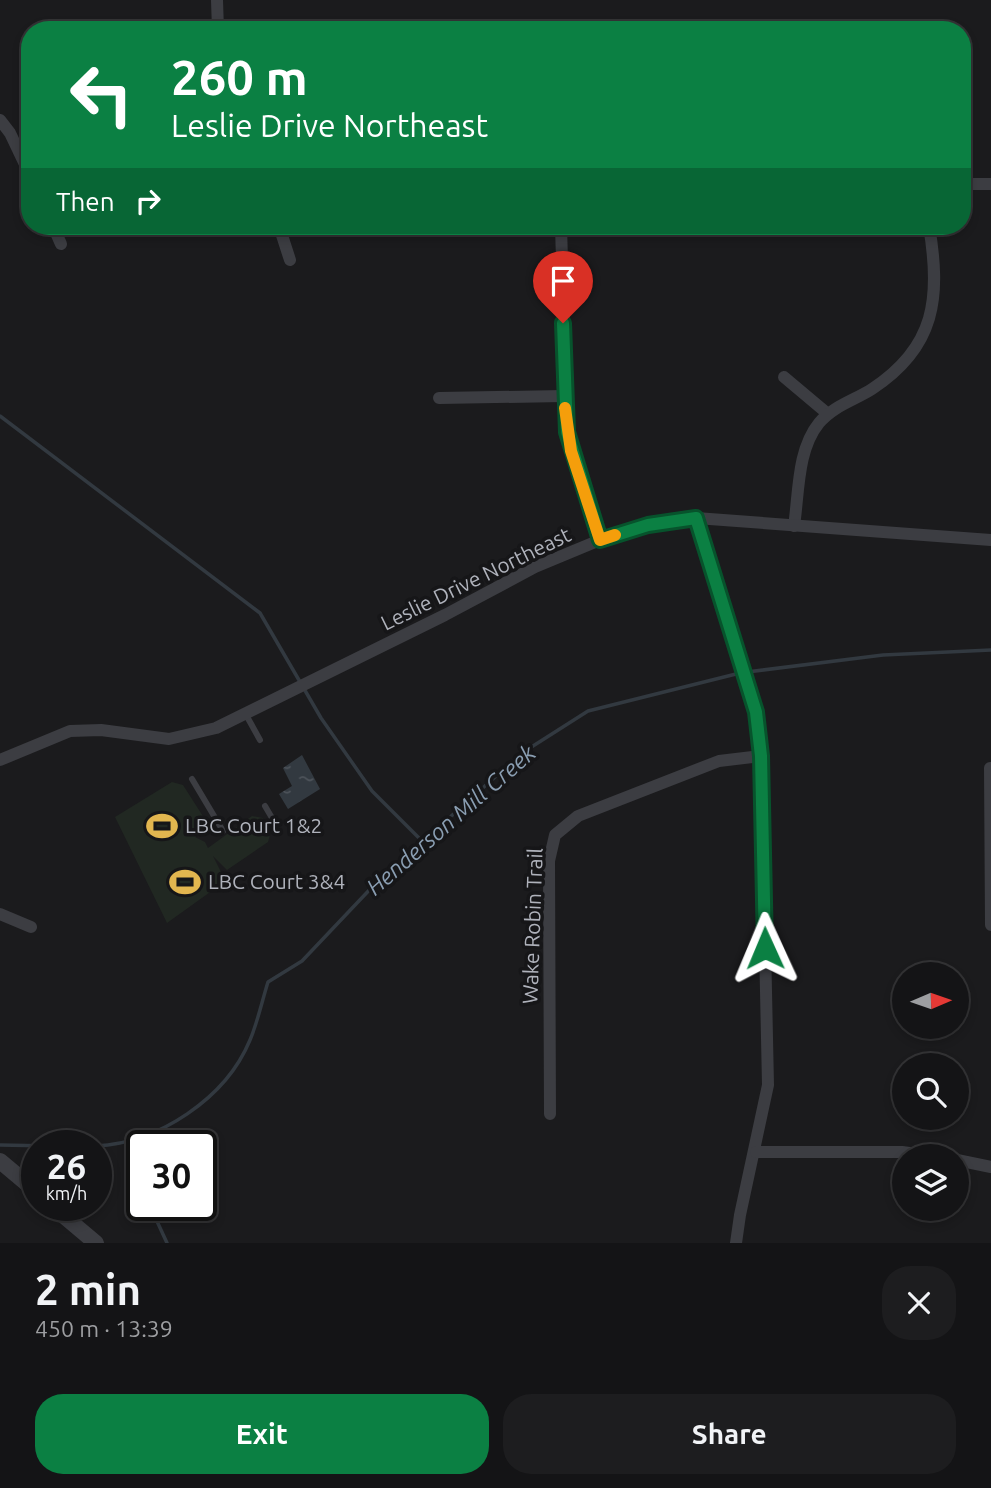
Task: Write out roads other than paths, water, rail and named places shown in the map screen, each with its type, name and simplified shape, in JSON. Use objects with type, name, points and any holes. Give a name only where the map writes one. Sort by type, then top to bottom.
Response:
[{"type":"street","points":[[217,0],[218,21]]},
{"type":"street","points":[[0,120],[10,133],[21,156]]},
{"type":"street","points":[[971,184],[991,184]]},
{"type":"street","points":[[57,235],[61,244]]},
{"type":"street","points":[[282,235],[290,260]]},
{"type":"street","points":[[561,235],[564,396],[571,451],[600,540]]},
{"type":"street","points":[[794,526],[804,454],[818,424],[828,414],[893,374],[919,345],[929,318],[934,290],[930,235]]},
{"type":"street","points":[[784,377],[828,414]]},
{"type":"street","points":[[439,398],[564,396]]},
{"type":"street","points":[[696,518],[756,712],[761,756],[768,1086],[756,1152],[740,1215],[737,1243]]},
{"type":"street","name":"Leslie Drive Northeast","points":[[0,760],[70,731],[101,730],[169,739],[216,728],[535,567],[600,540],[648,525],[696,518],[991,540]]},
{"type":"street","name":"Wake Robin Trail","points":[[550,1114],[550,861],[555,835],[578,817],[719,761],[761,756]]},
{"type":"street","points":[[990,768],[991,925]]},
{"type":"street","points":[[0,914],[31,927]]},
{"type":"street","points":[[756,1152],[892,1152]]},
{"type":"street","points":[[0,1161],[21,1179]]},
{"type":"street","points":[[969,1162],[991,1167]]},
{"type":"street","points":[[70,1221],[96,1243]]},
{"type":"lane","points":[[245,713],[260,740]]},
{"type":"lane","points":[[192,779],[223,831]]},
{"type":"lane","points":[[265,806],[275,823]]},
{"type":"water","points":[[302,755],[320,789],[288,809],[279,794],[292,786],[283,768]]},
{"type":"waterway","points":[[0,416],[260,613],[321,718],[372,791],[423,842]]},
{"type":"waterway","name":"Henderson Mill Creek","points":[[747,672],[883,655],[991,650]]},
{"type":"waterway","name":"Henderson Mill Creek","points":[[112,1144],[143,1136],[188,1114],[225,1081],[250,1040],[268,982],[302,961],[375,884],[522,753],[588,711],[740,673]]},
{"type":"waterway","points":[[0,1145],[21,1145]]},
{"type":"waterway","name":"Henderson Mill Creek","points":[[157,1221],[167,1243]]},
{"type":"place","name":"LBC Court 1&2","points":[[162,826]]},
{"type":"place","name":"LBC Court 3&4","points":[[185,882]]}]
